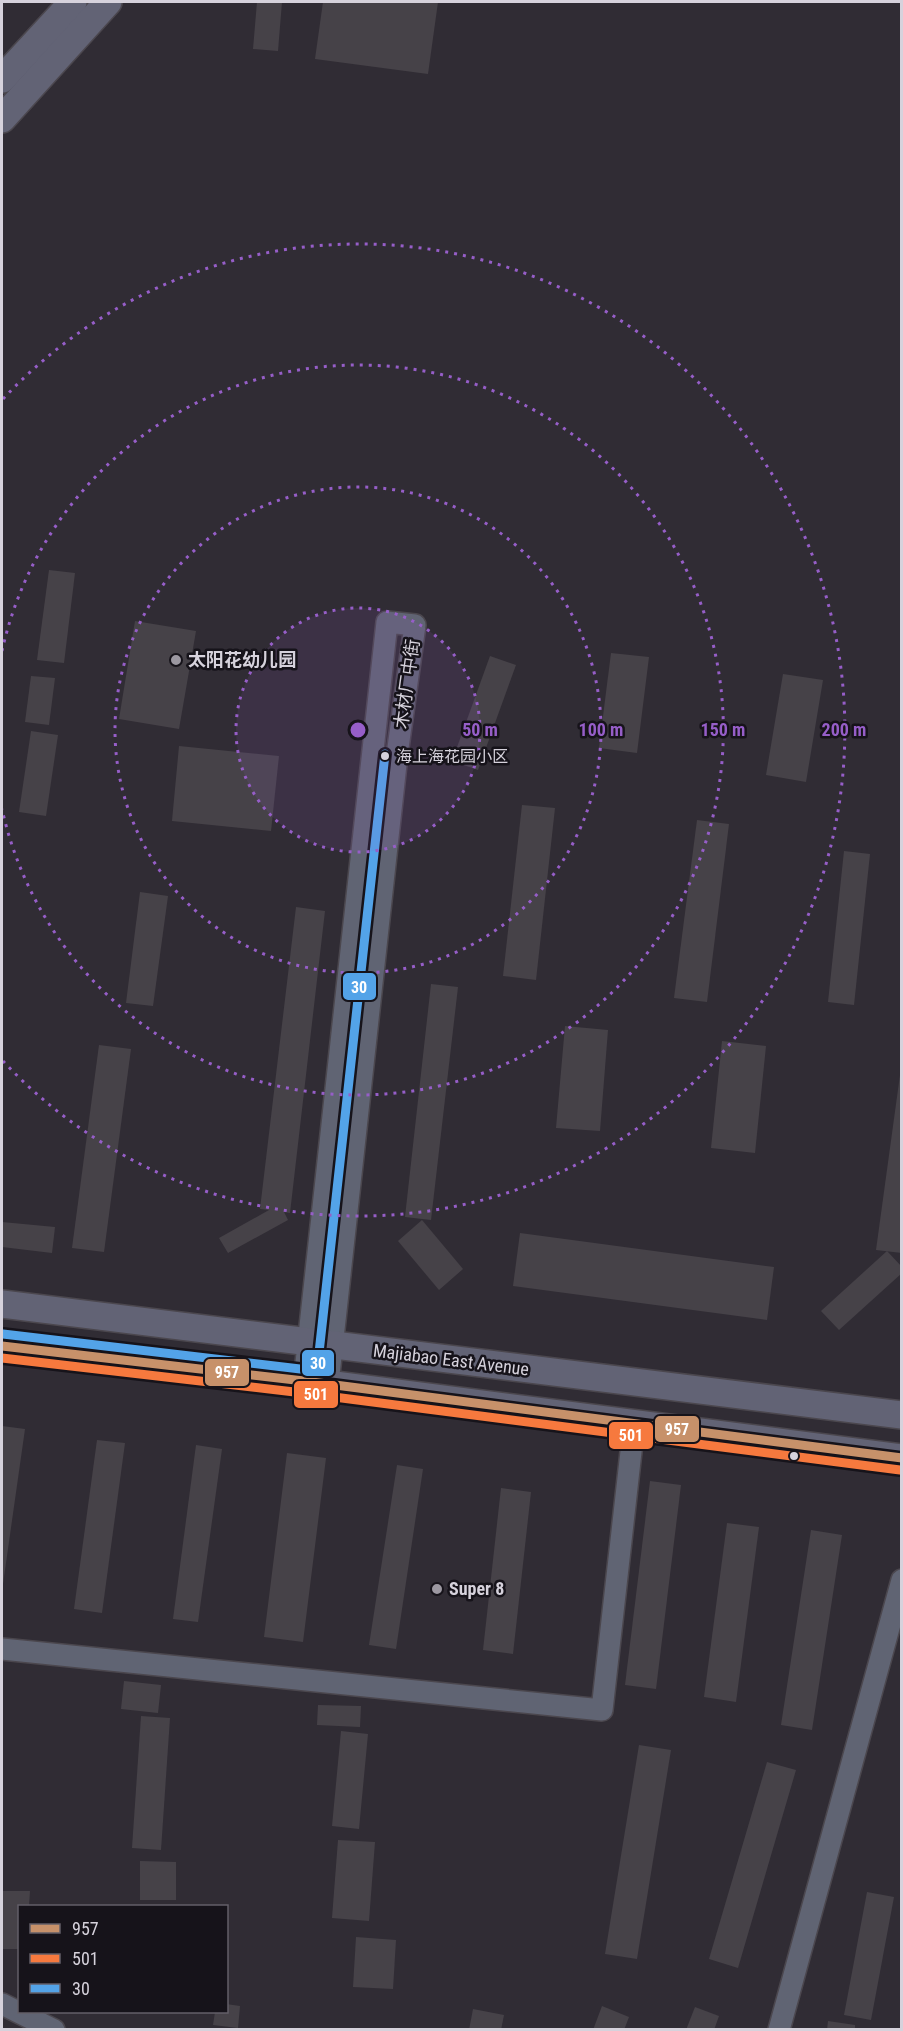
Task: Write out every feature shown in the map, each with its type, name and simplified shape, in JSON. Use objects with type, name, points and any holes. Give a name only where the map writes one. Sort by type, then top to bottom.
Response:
[{"type":"main road","points":[[2,80],[73,2]]},
{"type":"main road","points":[[2,119],[108,2]]},
{"type":"main road","name":"Majiabao East Avenue","points":[[2,1304],[902,1415]]},
{"type":"main road","points":[[2,1346],[316,1383],[902,1458]]},
{"type":"street","name":"木材厂中街","points":[[316,1383],[387,622],[416,625],[320,1344]]},
{"type":"street","points":[[2,1649],[602,1710],[634,1425]]},
{"type":"street","points":[[780,2030],[902,1580]]},
{"type":"street","points":[[2,2004],[18,2012]]},
{"type":"street","points":[[20,2013],[54,2030]]},
{"type":"building","points":[[257,2],[282,2],[278,51],[253,49]]},
{"type":"building","points":[[323,2],[438,2],[428,74],[315,59]]},
{"type":"building","points":[[49,570],[75,573],[64,663],[37,660]]},
{"type":"building","points":[[135,621],[196,631],[179,729],[119,719]]},
{"type":"building","points":[[611,653],[649,657],[637,753],[599,748]]},
{"type":"building","points":[[490,656],[516,665],[478,770],[452,761]]},
{"type":"building","points":[[783,674],[823,680],[806,782],[766,775]]},
{"type":"building","points":[[31,676],[55,678],[49,725],[25,722]]},
{"type":"building","points":[[31,731],[58,735],[46,816],[19,812]]},
{"type":"building","points":[[179,746],[279,756],[271,831],[172,821]]},
{"type":"building","points":[[522,805],[555,808],[536,980],[503,976]]},
{"type":"building","points":[[697,820],[729,824],[707,1002],[674,998]]},
{"type":"building","points":[[844,851],[870,854],[854,1005],[828,1002]]},
{"type":"building","points":[[140,892],[168,896],[153,1006],[126,1003]]},
{"type":"building","points":[[296,907],[325,911],[290,1213],[284,1212],[288,1220],[228,1253],[219,1238],[269,1210],[260,1209]]},
{"type":"building","points":[[431,984],[458,987],[431,1220],[405,1217]]},
{"type":"building","points":[[565,1026],[608,1030],[600,1131],[556,1128]]},
{"type":"building","points":[[722,1041],[766,1046],[755,1153],[711,1148]]},
{"type":"building","points":[[99,1045],[131,1049],[104,1252],[72,1248]]},
{"type":"building","points":[[900,1075],[902,1075],[902,1253],[876,1250]]},
{"type":"building","points":[[422,1220],[463,1269],[439,1290],[398,1241]]},
{"type":"building","points":[[2,1222],[55,1227],[52,1253],[2,1247]]},
{"type":"building","points":[[520,1233],[774,1267],[767,1320],[513,1286]]},
{"type":"building","points":[[887,1251],[902,1267],[902,1273],[839,1330],[821,1311]]},
{"type":"building","points":[[2,1426],[25,1429],[3,1584],[2,1584]]},
{"type":"building","points":[[97,1440],[125,1443],[102,1613],[74,1609]]},
{"type":"building","points":[[196,1445],[222,1449],[198,1622],[173,1619]]},
{"type":"building","points":[[287,1453],[326,1458],[303,1642],[264,1637]]},
{"type":"building","points":[[397,1465],[423,1469],[396,1649],[369,1645]]},
{"type":"building","points":[[650,1481],[681,1485],[656,1689],[625,1685]]},
{"type":"building","points":[[501,1488],[531,1492],[513,1654],[483,1650]]},
{"type":"building","points":[[727,1523],[759,1527],[736,1702],[704,1697]]},
{"type":"building","points":[[811,1530],[842,1535],[812,1730],[781,1725]]},
{"type":"building","points":[[124,1681],[161,1685],[158,1713],[121,1709]]},
{"type":"building","points":[[318,1705],[361,1706],[360,1727],[317,1725]]},
{"type":"building","points":[[141,1716],[170,1718],[161,1850],[132,1848]]},
{"type":"building","points":[[341,1731],[368,1734],[359,1829],[332,1826]]},
{"type":"building","points":[[639,1745],[671,1750],[637,1959],[605,1954]]},
{"type":"building","points":[[767,1762],[796,1770],[738,1968],[709,1959]]},
{"type":"building","points":[[338,1840],[375,1842],[369,1921],[332,1918]]},
{"type":"building","points":[[140,1861],[176,1862],[176,1900],[140,1900]]},
{"type":"building","points":[[2,1891],[30,1891],[29,1905],[18,1905],[18,1949],[2,1949]]},
{"type":"building","points":[[867,1892],[894,1897],[871,2020],[844,2015]]},
{"type":"building","points":[[356,1937],[396,1940],[393,1989],[353,1987]]},
{"type":"building","points":[[228,2004],[240,2006],[238,2028],[213,2025],[215,2013],[228,2013]]},
{"type":"building","points":[[602,2006],[629,2017],[624,2030],[593,2030]]},
{"type":"building","points":[[695,2007],[719,2016],[714,2030],[686,2030]]},
{"type":"building","points":[[473,2009],[504,2015],[501,2030],[469,2030]]},
{"type":"building","points":[[828,2021],[855,2025],[855,2030],[827,2030]]},
{"type":"transit line","name":"30","points":[[3,1334],[317,1371],[385,754]]},
{"type":"transit line","name":"957","points":[[2,1346],[304,1381],[902,1458]]},
{"type":"transit line","name":"501","points":[[2,1358],[303,1393],[900,1470]]},
{"type":"place","name":"太阳花幼儿园","points":[[176,660]]},
{"type":"place","name":"海上海花园小区","points":[[385,756]]},
{"type":"place","name":"Super 8","points":[[437,1589]]}]
